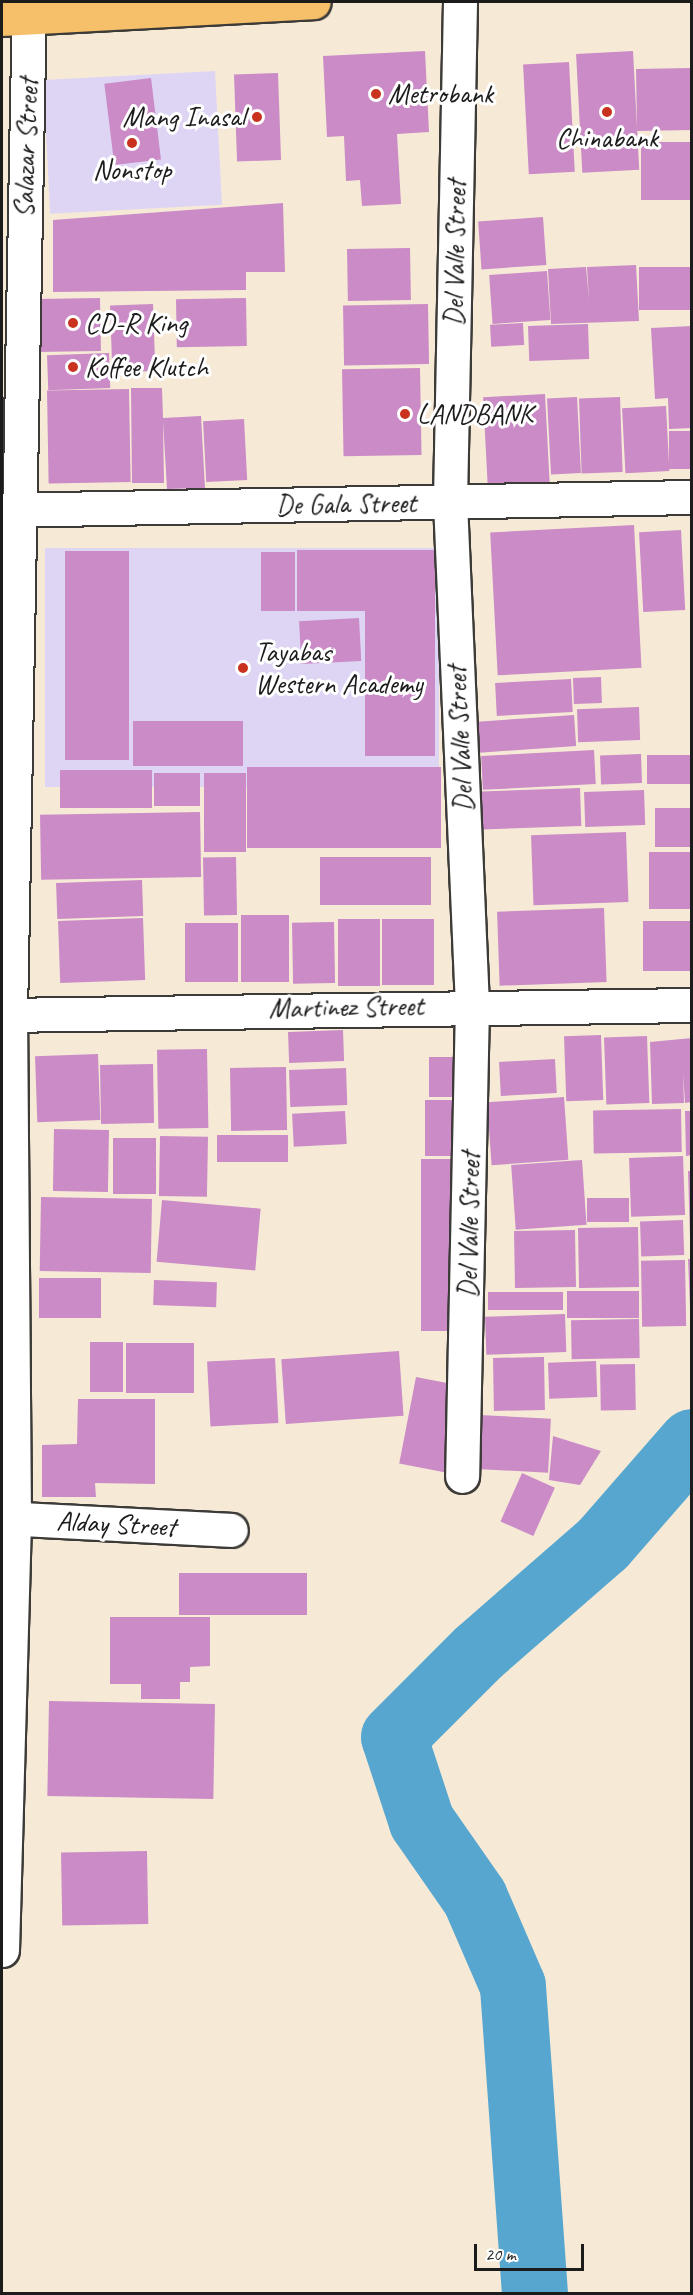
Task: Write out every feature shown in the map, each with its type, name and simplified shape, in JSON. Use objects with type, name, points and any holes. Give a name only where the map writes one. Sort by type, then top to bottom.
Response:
[{"type":"main road","points":[[20,12],[314,2]]},
{"type":"street","name":"Del Valle Street","points":[[460,2],[450,502],[472,1005],[462,1476]]},
{"type":"street","name":"Salazar Street","points":[[2,1950],[8,1519],[6,1015],[9,510],[20,12]]},
{"type":"street","name":"De Gala Street","points":[[9,510],[692,497]]},
{"type":"street","name":"Martinez Street","points":[[6,1015],[472,1005],[692,1005]]},
{"type":"street","name":"Alday Street","points":[[8,1519],[231,1530]]},
{"type":"shaded area","name":"Nonstop","points":[[215,71],[222,205],[50,214],[43,80]]},
{"type":"shaded area","name":"Tayabas Western Academy","points":[[45,548],[439,548],[439,787],[45,787]]},
{"type":"building","name":"Metrobank","points":[[425,51],[429,132],[397,134],[401,204],[362,206],[360,180],[346,181],[344,136],[327,137],[323,56]]},
{"type":"building","name":"Chinabank","points":[[633,51],[639,170],[582,173],[576,54]]},
{"type":"building","points":[[569,62],[575,172],[529,174],[523,64]]},
{"type":"building","points":[[691,68],[692,130],[637,131],[636,69]]},
{"type":"building","name":"Mang Inasal","points":[[278,73],[281,160],[237,161],[234,75]]},
{"type":"building","points":[[151,78],[161,159],[114,165],[104,84]]},
{"type":"building","points":[[641,142],[692,142],[692,200],[641,200]]},
{"type":"building","points":[[283,203],[285,272],[246,272],[246,290],[53,292],[53,220]]},
{"type":"building","points":[[543,217],[546,265],[482,269],[478,222]]},
{"type":"building","points":[[410,248],[411,300],[348,301],[347,249]]},
{"type":"building","points":[[636,265],[639,321],[551,324],[548,269],[586,267],[589,300],[587,267]]},
{"type":"building","points":[[639,267],[692,267],[692,310],[639,310]]},
{"type":"building","points":[[547,271],[550,320],[493,324],[489,275]]},
{"type":"building","points":[[100,298],[101,351],[37,352],[36,299]]},
{"type":"building","points":[[246,298],[247,346],[177,347],[176,299]]},
{"type":"building","points":[[153,304],[155,371],[112,372],[110,306]]},
{"type":"building","points":[[428,304],[429,364],[344,365],[343,305]]},
{"type":"building","points":[[523,323],[524,345],[491,347],[490,325]]},
{"type":"building","points":[[588,324],[589,359],[529,361],[528,326]]},
{"type":"building","points":[[692,326],[692,428],[669,429],[668,398],[655,399],[651,328]]},
{"type":"building","points":[[109,353],[110,388],[48,390],[47,355]]},
{"type":"building","points":[[420,368],[422,455],[344,456],[342,369]]},
{"type":"building","points":[[131,388],[162,388],[163,418],[201,416],[205,488],[167,489],[163,421],[164,483],[132,483]]},
{"type":"building","points":[[129,389],[131,482],[49,483],[47,390]]},
{"type":"building","points":[[545,394],[550,485],[488,488],[483,397]]},
{"type":"building","points":[[577,397],[581,473],[551,474],[547,399]]},
{"type":"building","points":[[620,397],[623,472],[582,473],[579,398]]},
{"type":"building","points":[[666,406],[669,471],[625,473],[622,408]]},
{"type":"building","points":[[244,419],[247,480],[206,482],[203,421]]},
{"type":"building","points":[[669,431],[692,431],[692,469],[669,469]]},
{"type":"building","points":[[634,525],[641,668],[498,675],[490,533]]},
{"type":"building","points":[[681,530],[685,610],[643,612],[639,532]]},
{"type":"building","points":[[297,550],[435,550],[435,756],[365,756],[365,611],[297,611]]},
{"type":"building","points":[[65,551],[129,551],[129,760],[65,760]]},
{"type":"building","points":[[261,552],[295,552],[295,611],[261,611]]},
{"type":"building","points":[[359,618],[361,661],[301,664],[299,621]]},
{"type":"building","points":[[601,677],[602,703],[574,704],[573,678]]},
{"type":"building","points":[[571,679],[573,712],[497,716],[495,683]]},
{"type":"building","points":[[639,707],[640,740],[578,742],[577,709]]},
{"type":"building","points":[[574,715],[576,746],[479,753],[477,722]]},
{"type":"building","points":[[133,721],[243,721],[243,766],[133,766]]},
{"type":"building","points":[[594,750],[596,784],[483,790],[481,756]]},
{"type":"building","points":[[641,754],[642,783],[601,784],[600,755]]},
{"type":"building","points":[[647,755],[692,755],[692,784],[647,784]]},
{"type":"building","points":[[247,767],[441,767],[441,848],[247,848]]},
{"type":"building","points":[[60,770],[152,770],[152,808],[60,808]]},
{"type":"building","points":[[154,773],[200,773],[200,806],[154,806]]},
{"type":"building","points":[[204,773],[246,773],[246,852],[204,852]]},
{"type":"building","points":[[580,788],[581,826],[482,829],[481,791]]},
{"type":"building","points":[[644,790],[645,825],[585,827],[584,792]]},
{"type":"building","points":[[655,808],[692,808],[692,847],[655,847]]},
{"type":"building","points":[[200,812],[201,877],[41,880],[40,815]]},
{"type":"building","points":[[626,832],[628,902],[534,905],[531,835]]},
{"type":"building","points":[[649,852],[692,852],[692,909],[649,909]]},
{"type":"building","points":[[236,857],[237,915],[204,916],[203,858]]},
{"type":"building","points":[[320,857],[431,857],[431,905],[320,905]]},
{"type":"building","points":[[142,880],[143,916],[57,919],[56,883]]},
{"type":"building","points":[[604,908],[607,982],[500,986],[497,912]]},
{"type":"building","points":[[241,915],[289,915],[289,982],[241,982]]},
{"type":"building","points":[[143,918],[145,980],[60,983],[58,921]]},
{"type":"building","points":[[338,919],[380,919],[380,986],[338,986]]},
{"type":"building","points":[[382,919],[434,919],[434,985],[382,985]]},
{"type":"building","points":[[643,921],[692,921],[692,971],[643,971]]},
{"type":"building","points":[[334,922],[335,983],[293,984],[292,923]]},
{"type":"building","points":[[185,923],[238,923],[238,982],[185,982]]},
{"type":"building","points":[[343,1030],[344,1061],[289,1063],[288,1032]]},
{"type":"building","points":[[601,1035],[603,1100],[566,1101],[564,1036]]},
{"type":"building","points":[[647,1036],[649,1103],[606,1104],[604,1038]]},
{"type":"building","points":[[692,1038],[692,1102],[685,1103],[683,1073],[684,1103],[652,1104],[650,1042]]},
{"type":"building","points":[[207,1049],[208,1128],[158,1129],[157,1050]]},
{"type":"building","points":[[98,1054],[100,1120],[37,1122],[35,1056]]},
{"type":"building","points":[[429,1057],[468,1057],[468,1097],[429,1097]]},
{"type":"building","points":[[555,1059],[557,1093],[501,1096],[499,1062]]},
{"type":"building","points":[[153,1064],[154,1123],[101,1124],[100,1065]]},
{"type":"building","points":[[286,1067],[287,1130],[231,1131],[230,1068]]},
{"type":"building","points":[[346,1068],[347,1105],[290,1107],[289,1070]]},
{"type":"building","points":[[564,1097],[568,1160],[492,1165],[487,1102]]},
{"type":"building","points":[[425,1100],[461,1100],[461,1156],[425,1156]]},
{"type":"building","points":[[681,1109],[682,1152],[594,1154],[593,1111]]},
{"type":"building","points":[[345,1111],[347,1144],[294,1147],[292,1114]]},
{"type":"building","points":[[685,1111],[692,1111],[692,1155],[686,1156]]},
{"type":"building","points":[[54,1129],[109,1130],[108,1192],[53,1191]]},
{"type":"building","points":[[217,1135],[288,1135],[288,1162],[217,1162]]},
{"type":"building","points":[[160,1136],[208,1137],[207,1197],[159,1196]]},
{"type":"building","points":[[113,1138],[156,1138],[156,1194],[113,1194]]},
{"type":"building","points":[[683,1156],[685,1215],[631,1217],[629,1158]]},
{"type":"building","points":[[421,1159],[457,1159],[457,1331],[421,1331]]},
{"type":"building","points":[[582,1160],[587,1225],[516,1230],[511,1165]]},
{"type":"building","points":[[688,1171],[692,1171],[692,1238],[690,1238]]},
{"type":"building","points":[[41,1197],[152,1199],[151,1273],[40,1271]]},
{"type":"building","points":[[587,1198],[629,1198],[629,1222],[587,1222]]},
{"type":"building","points":[[162,1200],[261,1209],[255,1270],[157,1262]]},
{"type":"building","points":[[683,1220],[684,1255],[641,1256],[640,1222]]},
{"type":"building","points":[[638,1227],[639,1287],[579,1288],[578,1228]]},
{"type":"building","points":[[575,1230],[576,1287],[515,1288],[514,1231]]},
{"type":"building","points":[[688,1259],[692,1259],[692,1307],[690,1307]]},
{"type":"building","points":[[685,1260],[686,1326],[642,1327],[641,1261]]},
{"type":"building","points":[[39,1278],[101,1278],[101,1318],[39,1318]]},
{"type":"building","points":[[154,1280],[217,1282],[216,1307],[153,1305]]},
{"type":"building","points":[[567,1291],[639,1291],[639,1318],[567,1318]]},
{"type":"building","points":[[488,1292],[563,1292],[563,1310],[488,1310]]},
{"type":"building","points":[[565,1314],[566,1352],[486,1355],[485,1317]]},
{"type":"building","points":[[639,1319],[640,1358],[572,1359],[571,1320]]},
{"type":"building","points":[[90,1342],[123,1342],[123,1392],[90,1392]]},
{"type":"building","points":[[126,1343],[194,1343],[194,1393],[126,1393]]},
{"type":"building","points":[[399,1351],[404,1416],[286,1424],[281,1359]]},
{"type":"building","points":[[544,1357],[545,1410],[494,1411],[493,1358]]},
{"type":"building","points":[[275,1358],[278,1423],[210,1426],[207,1362]]},
{"type":"building","points":[[596,1361],[597,1397],[549,1399],[548,1363]]},
{"type":"building","points":[[635,1364],[636,1410],[601,1411],[600,1365]]},
{"type":"building","points":[[416,1377],[461,1386],[444,1472],[399,1463]]},
{"type":"building","points":[[78,1399],[155,1399],[155,1484],[95,1483],[96,1497],[42,1497],[42,1445],[77,1444]]},
{"type":"building","points":[[479,1415],[551,1419],[548,1473],[476,1469]]},
{"type":"building","points":[[553,1436],[601,1451],[580,1485],[549,1480]]},
{"type":"building","points":[[522,1473],[555,1488],[533,1536],[500,1521]]},
{"type":"building","points":[[179,1573],[307,1573],[307,1615],[179,1615]]},
{"type":"building","points":[[110,1617],[210,1617],[210,1666],[190,1667],[190,1682],[180,1682],[180,1699],[141,1699],[141,1684],[110,1684]]},
{"type":"building","points":[[49,1701],[215,1704],[213,1799],[47,1796]]},
{"type":"building","points":[[147,1851],[148,1924],[62,1925],[61,1853]]},
{"type":"waterway","points":[[535,2294],[513,1986],[475,1898],[422,1822],[394,1737],[478,1653],[603,1544],[692,1442]]},
{"type":"place","name":"Metrobank","points":[[376,94]]},
{"type":"place","name":"Chinabank","points":[[607,112]]},
{"type":"place","name":"Mang Inasal","points":[[257,117]]},
{"type":"place","name":"Nonstop","points":[[132,143]]},
{"type":"place","name":"CD-R King","points":[[73,323]]},
{"type":"place","name":"Koffee Klutch","points":[[73,367]]},
{"type":"place","name":"LANDBANK","points":[[405,414]]},
{"type":"place","name":"Tayabas Western Academy","points":[[243,668]]}]
